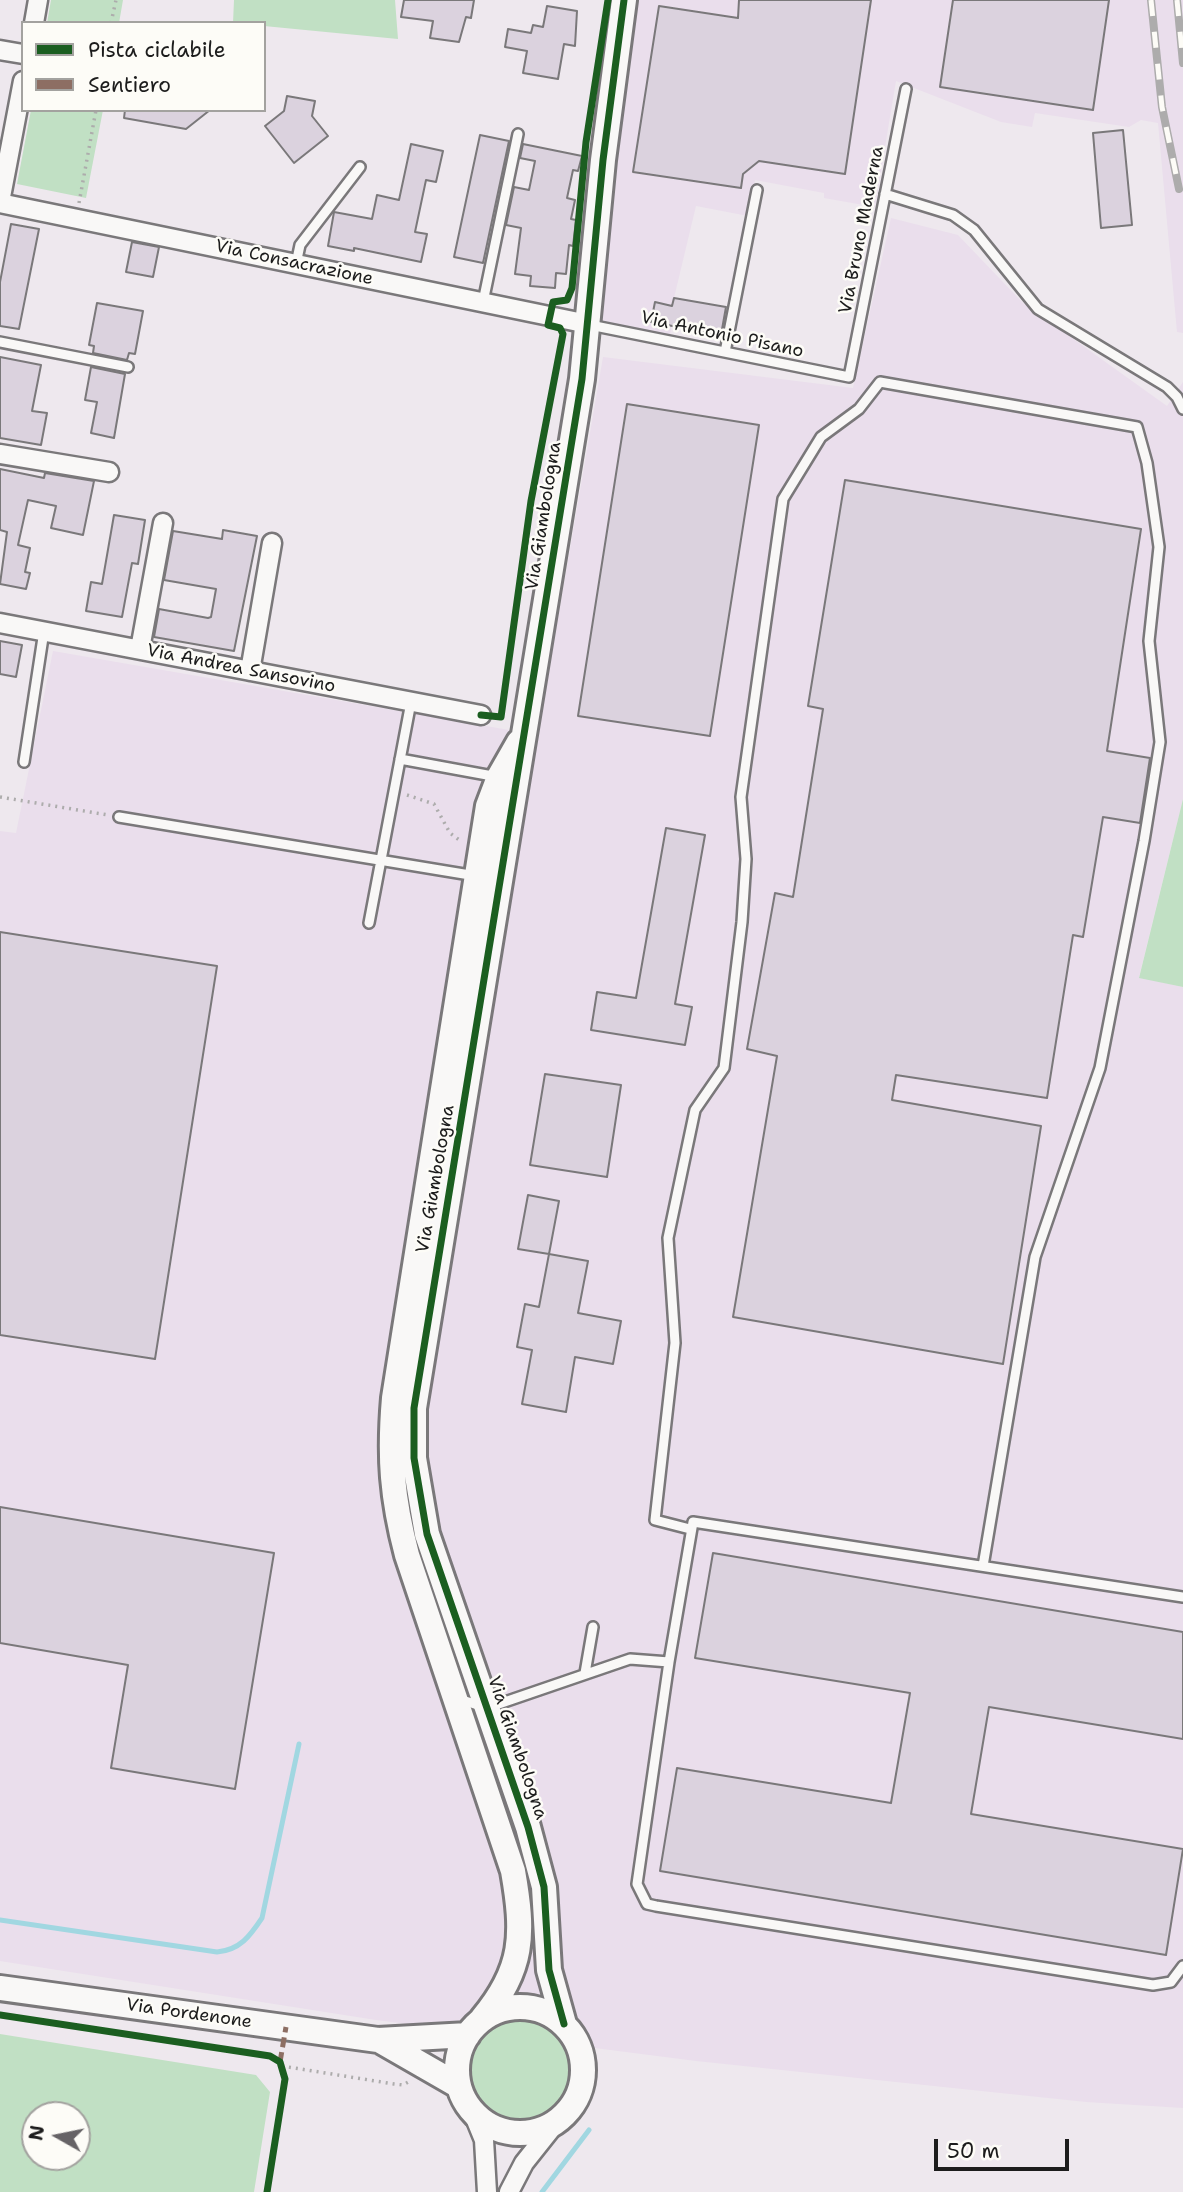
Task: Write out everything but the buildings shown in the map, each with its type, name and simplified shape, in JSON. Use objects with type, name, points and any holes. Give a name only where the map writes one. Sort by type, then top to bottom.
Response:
[{"type":"street","points":[[34,21],[38,0]]},
{"type":"street","name":"Via Giambologna","points":[[564,2024],[549,1970],[544,1887],[528,1828],[427,1534],[414,1458],[414,1408],[527,728],[588,324],[603,160],[624,0]]},
{"type":"street","points":[[0,50],[21,54]]},
{"type":"street","points":[[0,203],[21,92]]},
{"type":"street","name":"Via Consacrazione","points":[[0,203],[588,324]]},
{"type":"street","points":[[0,454],[109,472]]},
{"type":"street","points":[[139,649],[163,523]]},
{"type":"street","points":[[250,671],[272,543]]},
{"type":"street","name":"Via Andrea Sansovino","points":[[0,623],[481,715]]},
{"type":"street","name":"Via Giambologna","points":[[447,1208],[446,1160],[459,1032],[488,806],[499,777],[527,728]]},
{"type":"street","name":"Via Giambologna","points":[[475,2027],[504,1993],[515,1966],[520,1935],[518,1902],[513,1871],[404,1544],[394,1508],[391,1465],[394,1398],[459,1032],[505,796],[499,777]]},
{"type":"street","name":"Via Pordenone","points":[[0,1988],[378,2040],[475,2027]]},
{"type":"street","points":[[487,2192],[484,2140],[459,2086],[458,2062],[475,2027],[500,2010],[524,2007],[548,2013],[564,2024],[580,2050],[583,2076],[575,2103],[555,2123],[524,2163],[509,2192]]},
{"type":"street","name":"Via Pordenone","points":[[378,2040],[459,2086]]},
{"type":"street","points":[[473,2113],[491,2126],[512,2133],[534,2132],[555,2123]]},
{"type":"lane","name":"Via Bruno Maderna","points":[[849,377],[906,89]]},
{"type":"lane","points":[[483,302],[518,134]]},
{"type":"lane","points":[[296,264],[300,245],[360,167]]},
{"type":"lane","points":[[725,352],[757,190]]},
{"type":"lane","points":[[885,194],[944,211],[967,224],[1038,309],[1167,387],[1183,409]]},
{"type":"lane","name":"Via Antonio Pisano","points":[[588,324],[849,377]]},
{"type":"lane","points":[[0,342],[128,367]]},
{"type":"lane","points":[[690,1529],[654,1520],[675,1343],[668,1238],[695,1110],[724,1068],[742,922],[746,859],[741,797],[783,499],[821,437],[859,409],[880,382],[1137,427],[1147,463],[1159,547],[1150,641],[1160,742],[1144,841],[1100,1068],[1035,1257],[983,1566]]},
{"type":"lane","points":[[24,762],[44,631]]},
{"type":"lane","points":[[369,923],[411,702]]},
{"type":"lane","points":[[400,758],[499,777]]},
{"type":"lane","points":[[118,817],[481,877]]},
{"type":"lane","points":[[1183,1597],[696,1521],[690,1529],[637,1877],[641,1896],[647,1904],[1153,1985],[1171,1982],[1178,1977],[1183,1966]]},
{"type":"lane","points":[[585,1673],[593,1627]]},
{"type":"lane","points":[[455,1698],[487,1708],[630,1659],[668,1662]]},
{"type":"path","points":[[111,21],[116,0]]},
{"type":"path","points":[[76,219],[96,112]]},
{"type":"path","points":[[405,795],[434,804],[450,833],[460,841],[471,844]]},
{"type":"path","points":[[0,797],[118,817]]},
{"type":"path","points":[[285,2079],[281,2064],[403,2085],[415,2074]]},
{"type":"shaded area","points":[[630,0],[1183,0],[1183,333],[1177,332],[1158,123],[1141,120],[1129,127],[1035,113],[1032,127],[1001,122],[896,81],[875,207],[824,198],[824,193],[755,180],[748,216],[696,206],[674,298],[670,337],[591,322]]},
{"type":"shaded area","points":[[891,218],[958,235],[1023,303],[1167,406],[1183,382],[1183,799],[1139,977],[1183,987],[1183,2108],[1086,2102],[696,2061],[376,2020],[0,1961],[0,831],[16,833],[53,651],[538,735],[603,357],[853,388]]},
{"type":"green space","points":[[51,0],[123,0],[119,21],[47,21]]},
{"type":"green space","points":[[234,0],[395,0],[398,39],[266,26],[266,21],[233,21]]},
{"type":"green space","points":[[31,112],[103,112],[86,198],[17,184]]},
{"type":"green space","points":[[1183,799],[1183,987],[1139,978]]},
{"type":"green space","points":[[522,2020],[542,2024],[558,2035],[569,2051],[573,2071],[569,2091],[558,2107],[542,2118],[522,2122],[502,2118],[486,2107],[475,2091],[471,2071],[475,2051],[486,2035],[502,2024]]},
{"type":"green space","points":[[0,2034],[256,2075],[270,2092],[254,2192],[0,2192]]},
{"type":"waterway","points":[[0,1920],[217,1952],[238,1945],[249,1936],[262,1918],[299,1744]]},
{"type":"waterway","points":[[542,2192],[589,2130]]},
{"type":"railway","points":[[1151,0],[1162,107],[1179,189]]},
{"type":"railway","points":[[1177,0],[1183,63]]},
{"type":"marked path","points":[[280,2062],[286,2027]]},
{"type":"cycle path","points":[[481,715],[501,717],[531,501],[563,334],[560,328],[548,325],[553,302],[567,300],[572,288],[586,142],[608,0]]},
{"type":"cycle path","points":[[564,2024],[549,1970],[544,1887],[528,1827],[427,1534],[414,1458],[414,1408],[582,379],[603,160],[624,0]]},
{"type":"cycle path","points":[[0,2015],[270,2056],[280,2062],[285,2079],[267,2192]]}]
